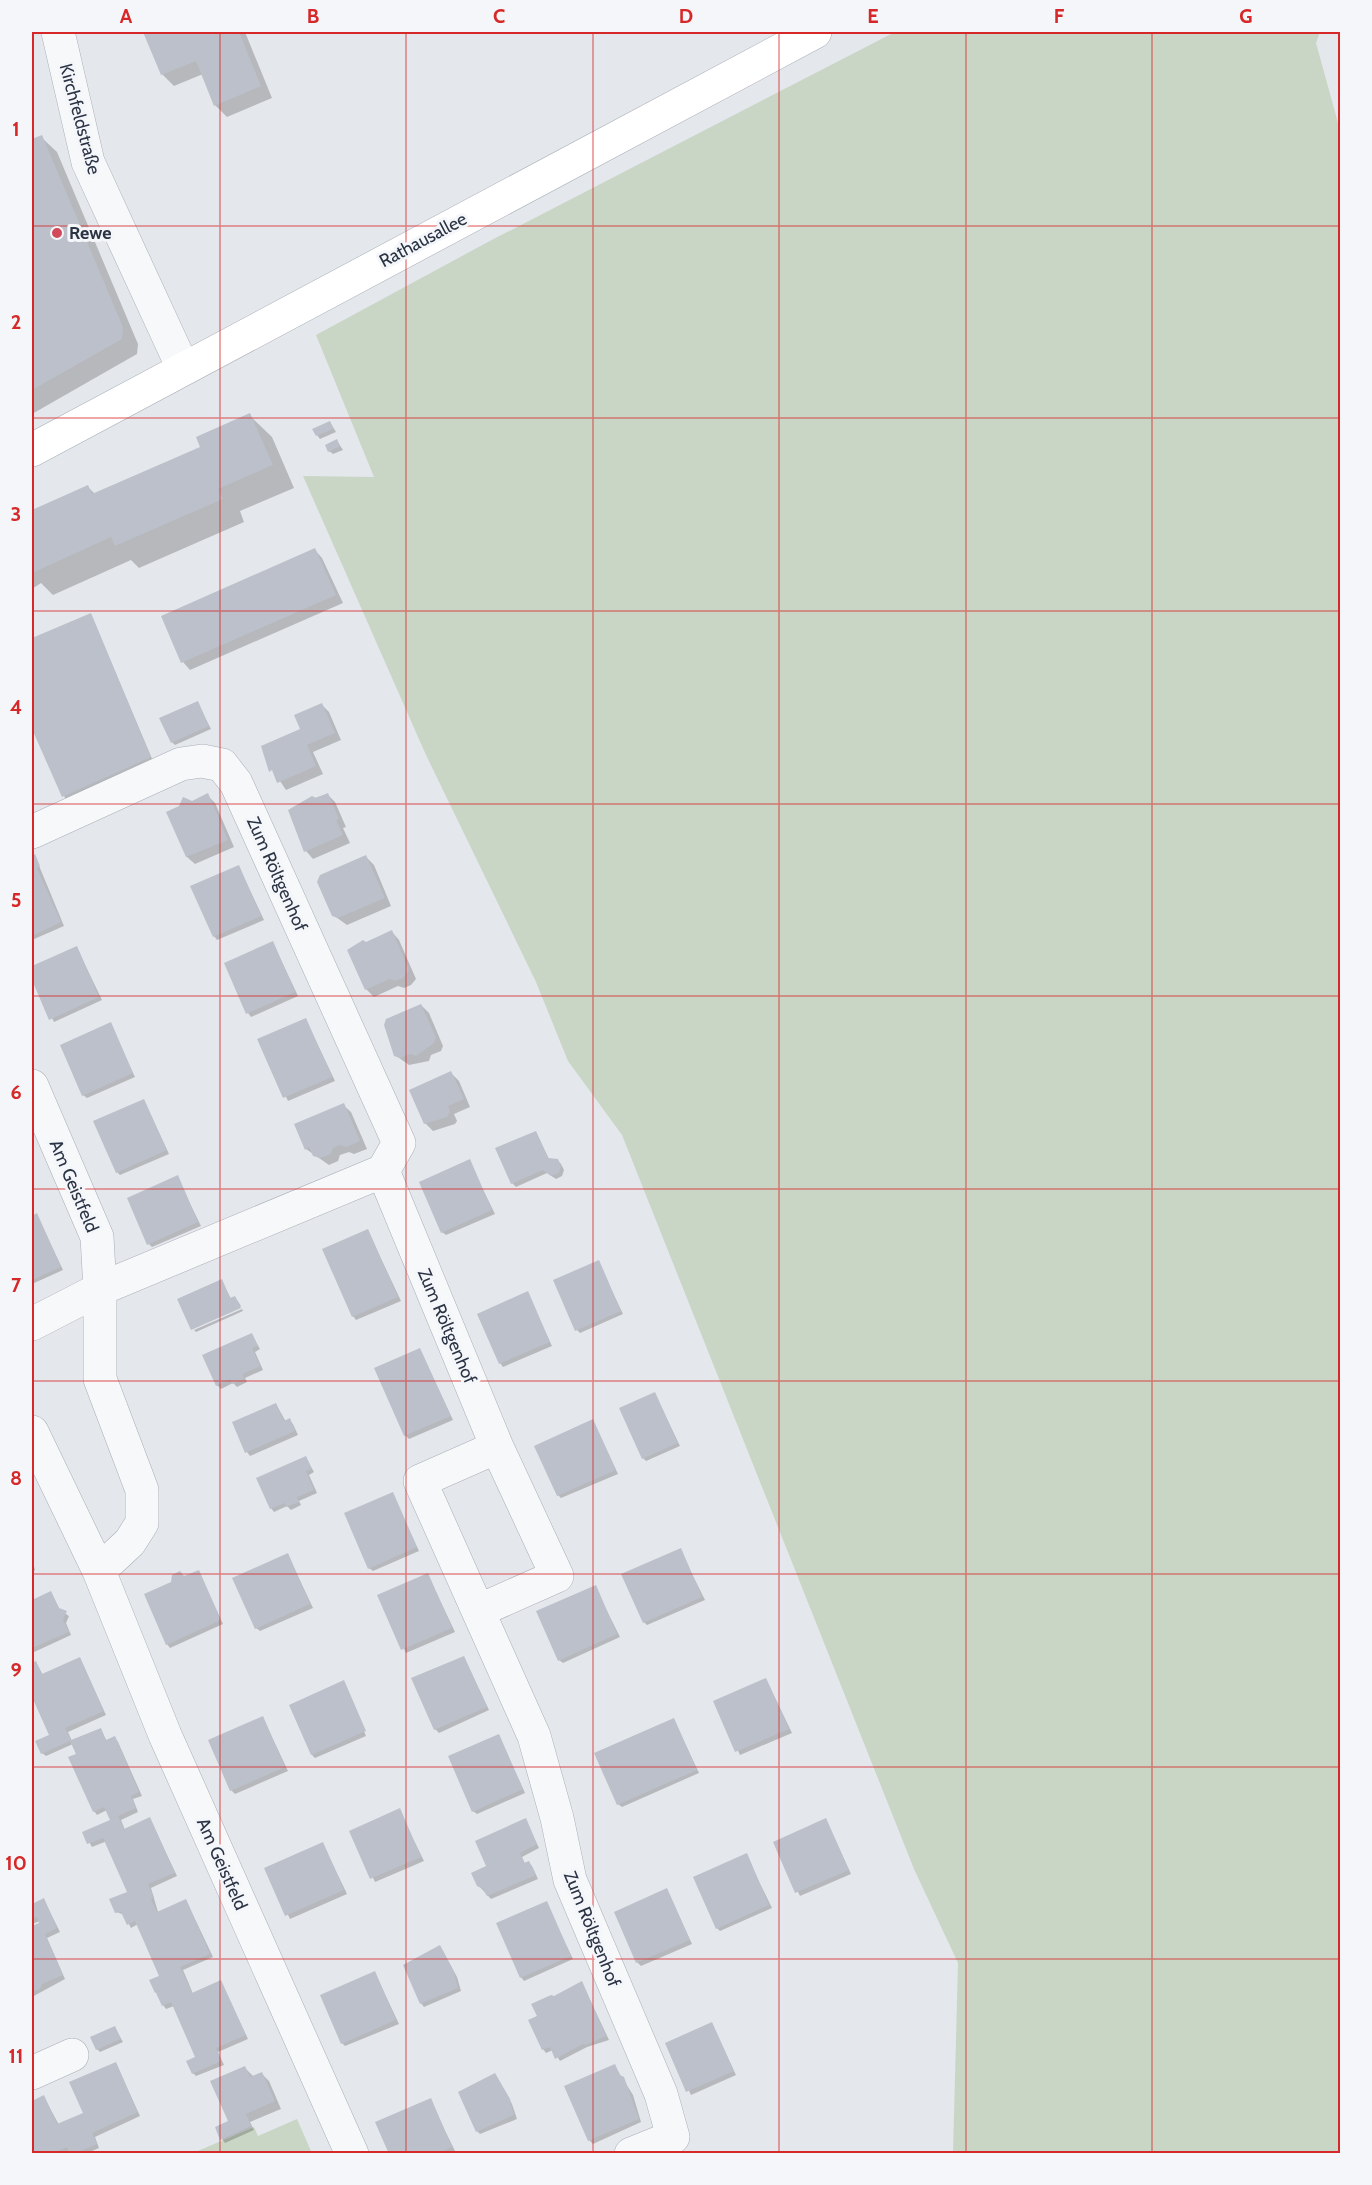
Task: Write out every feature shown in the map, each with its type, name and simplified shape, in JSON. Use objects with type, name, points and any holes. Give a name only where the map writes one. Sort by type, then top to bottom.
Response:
[{"type":"main road","name":"Rathausallee","points":[[32,450],[815,32]]},
{"type":"street","name":"Kirchfeldstraße","points":[[58,32],[88,162],[183,368]]},
{"type":"street","name":"Zum Röltgenhof","points":[[32,832],[181,764],[202,761],[222,765],[236,783],[399,1143],[383,1171],[497,1447],[557,1576],[478,1611]]},
{"type":"street","name":"Am Geistfeld","points":[[32,1086],[97,1237],[100,1289],[100,1379],[142,1490],[142,1523],[130,1542],[99,1571]]},
{"type":"street","points":[[32,1324],[100,1289],[383,1171]]},
{"type":"street","name":"Am Geistfeld","points":[[32,1432],[99,1571],[165,1736],[352,2154]]},
{"type":"street","name":"Zum Röltgenhof","points":[[497,1447],[420,1481],[534,1736],[557,1818],[570,1880],[661,2094],[672,2137],[631,2154]]},
{"type":"street","points":[[32,2073],[72,2055]]},
{"type":"green space","points":[[895,32],[1320,32],[1316,43],[1340,130],[1340,2153],[953,2153],[958,1963],[914,1869],[622,1135],[568,1061],[536,982],[426,755],[303,476],[374,477],[316,335],[486,243]]},
{"type":"green space","points":[[297,2119],[311,2151],[309,2153],[193,2153],[254,2127],[258,2136]]},
{"type":"building","points":[[143,32],[239,32],[261,86],[214,106],[196,61],[161,75]]},
{"type":"building","name":"Rewe","points":[[42,135],[123,327],[122,339],[32,390],[32,139]]},
{"type":"building","points":[[250,413],[273,465],[218,489],[223,499],[115,546],[111,537],[32,573],[32,510],[88,485],[92,494],[200,447],[196,437]]},
{"type":"building","points":[[330,421],[333,429],[316,436],[312,429]]},
{"type":"building","points":[[337,439],[340,446],[328,452],[325,445]]},
{"type":"building","points":[[315,548],[336,595],[181,663],[161,616]]},
{"type":"building","points":[[91,613],[151,757],[62,797],[32,729],[32,638]]},
{"type":"building","points":[[198,701],[209,726],[171,743],[159,718]]},
{"type":"building","points":[[322,703],[335,733],[307,745],[316,766],[277,783],[272,770],[269,772],[261,746],[300,729],[294,715]]},
{"type":"building","points":[[208,793],[228,840],[186,857],[166,812],[179,806],[183,797],[192,801]]},
{"type":"building","points":[[328,793],[343,835],[304,852],[288,810],[312,796],[316,798]]},
{"type":"building","points":[[35,854],[40,866],[37,868],[61,922],[32,936],[32,856]]},
{"type":"building","points":[[366,855],[385,898],[338,918],[332,916],[317,882],[320,875]]},
{"type":"building","points":[[239,865],[261,916],[213,937],[190,886]]},
{"type":"building","points":[[392,930],[409,970],[403,978],[395,981],[390,979],[365,990],[347,950],[363,940],[366,942]]},
{"type":"building","points":[[273,941],[295,992],[246,1014],[224,963]]},
{"type":"building","points":[[77,946],[99,997],[49,1020],[32,980],[32,966]]},
{"type":"building","points":[[421,1004],[436,1037],[434,1043],[416,1056],[410,1054],[400,1058],[394,1056],[384,1025],[386,1019]]},
{"type":"building","points":[[306,1018],[332,1077],[283,1098],[257,1039]]},
{"type":"building","points":[[111,1022],[133,1073],[82,1096],[60,1045]]},
{"type":"building","points":[[451,1071],[464,1099],[448,1106],[450,1112],[447,1117],[424,1124],[409,1090]]},
{"type":"building","points":[[144,1099],[167,1150],[116,1173],[93,1121]]},
{"type":"building","points":[[344,1103],[360,1141],[346,1147],[340,1145],[333,1148],[331,1154],[320,1158],[313,1156],[309,1147],[305,1150],[294,1124]]},
{"type":"building","points":[[536,1131],[548,1158],[558,1159],[561,1166],[559,1173],[551,1176],[543,1170],[511,1184],[495,1148]]},
{"type":"building","points":[[470,1159],[492,1210],[441,1233],[419,1182]]},
{"type":"building","points":[[178,1175],[198,1222],[147,1245],[127,1198]]},
{"type":"building","points":[[37,1213],[61,1267],[32,1280],[32,1216]]},
{"type":"building","points":[[368,1229],[398,1297],[352,1317],[322,1249]]},
{"type":"building","points":[[599,1260],[621,1311],[575,1331],[553,1280]]},
{"type":"building","points":[[222,1279],[230,1298],[235,1296],[241,1308],[191,1330],[177,1299]]},
{"type":"building","points":[[528,1291],[550,1342],[499,1364],[477,1314]]},
{"type":"building","points":[[252,1333],[258,1346],[252,1348],[260,1366],[243,1374],[244,1379],[232,1384],[230,1379],[216,1386],[202,1355]]},
{"type":"building","points":[[420,1348],[451,1416],[404,1436],[374,1368]]},
{"type":"building","points":[[655,1392],[678,1443],[642,1459],[619,1408]]},
{"type":"building","points":[[276,1403],[284,1421],[290,1418],[295,1431],[245,1453],[232,1422]]},
{"type":"building","points":[[593,1419],[616,1470],[557,1496],[534,1446]]},
{"type":"building","points":[[306,1456],[312,1469],[306,1471],[314,1490],[297,1497],[299,1502],[286,1507],[285,1503],[270,1509],[256,1478]]},
{"type":"building","points":[[393,1492],[417,1547],[368,1569],[344,1513]]},
{"type":"building","points":[[681,1548],[702,1597],[643,1623],[621,1574]]},
{"type":"building","points":[[288,1553],[310,1604],[255,1629],[232,1578]]},
{"type":"building","points":[[199,1570],[221,1620],[166,1645],[144,1594],[171,1582],[172,1575],[180,1571],[184,1576]]},
{"type":"building","points":[[428,1573],[452,1628],[401,1650],[377,1595]]},
{"type":"building","points":[[596,1585],[617,1634],[558,1661],[536,1611]]},
{"type":"building","points":[[51,1591],[59,1608],[67,1611],[63,1619],[69,1632],[32,1648],[32,1600]]},
{"type":"building","points":[[464,1656],[487,1707],[434,1730],[411,1678]]},
{"type":"building","points":[[80,1657],[104,1711],[65,1728],[71,1740],[101,1728],[106,1740],[115,1736],[139,1792],[131,1796],[136,1808],[118,1816],[124,1829],[150,1817],[175,1873],[148,1884],[154,1897],[151,1899],[157,1912],[186,1899],[210,1954],[180,1967],[192,1993],[221,1980],[246,2035],[216,2048],[221,2061],[192,2074],[186,2061],[195,2057],[171,2002],[162,2006],[156,1993],[164,1989],[155,1993],[149,1980],[159,1976],[135,1921],[127,1925],[121,1912],[115,1913],[109,1899],[127,1892],[103,1838],[87,1844],[82,1832],[110,1820],[104,1807],[93,1812],[68,1757],[76,1754],[70,1741],[41,1754],[35,1741],[49,1735],[32,1697],[32,1663],[36,1661],[42,1674]]},
{"type":"building","points":[[766,1678],[789,1729],[735,1752],[713,1701]]},
{"type":"building","points":[[344,1680],[366,1731],[311,1755],[289,1705]]},
{"type":"building","points":[[263,1716],[285,1767],[230,1791],[208,1740]]},
{"type":"building","points":[[674,1718],[697,1770],[617,1805],[594,1753]]},
{"type":"building","points":[[499,1734],[523,1789],[472,1812],[448,1756]]},
{"type":"building","points":[[400,1808],[421,1857],[370,1879],[349,1831]]},
{"type":"building","points":[[526,1818],[537,1844],[520,1853],[524,1863],[529,1861],[536,1875],[487,1896],[483,1889],[477,1886],[471,1873],[486,1866],[475,1841]]},
{"type":"building","points":[[826,1818],[849,1870],[795,1893],[773,1842]]},
{"type":"building","points":[[323,1842],[344,1890],[285,1916],[264,1868]]},
{"type":"building","points":[[747,1853],[769,1905],[716,1929],[693,1877]]},
{"type":"building","points":[[667,1888],[690,1940],[636,1963],[614,1912]]},
{"type":"building","points":[[44,1898],[57,1928],[45,1934],[63,1975],[42,1984],[40,1989],[32,1992],[32,1926],[39,1923],[37,1917],[32,1919],[32,1904]]},
{"type":"building","points":[[547,1901],[571,1956],[520,1978],[496,1923]]},
{"type":"building","points":[[440,1945],[454,1972],[458,1988],[420,2004],[403,1965]]},
{"type":"building","points":[[375,1971],[396,2020],[341,2044],[320,1995]]},
{"type":"building","points":[[582,1981],[606,2036],[586,2045],[583,2044],[555,2059],[550,2047],[542,2050],[528,2020],[537,2016],[531,2004],[551,1995],[554,1996]]},
{"type":"building","points":[[712,2022],[734,2071],[686,2092],[665,2043]]},
{"type":"building","points":[[115,2026],[121,2039],[96,2050],[90,2037]]},
{"type":"building","points":[[116,2062],[138,2112],[92,2133],[97,2144],[74,2154],[70,2154],[67,2147],[51,2154],[32,2154],[32,2101],[44,2095],[57,2124],[83,2113],[69,2082]]},
{"type":"building","points":[[615,2064],[620,2075],[624,2077],[639,2119],[588,2141],[564,2086]]},
{"type":"building","points":[[245,2066],[250,2077],[262,2072],[275,2101],[246,2114],[251,2126],[220,2140],[215,2127],[228,2121],[210,2081]]},
{"type":"building","points":[[495,2073],[510,2099],[514,2115],[476,2132],[458,2092]]},
{"type":"building","points":[[431,2098],[452,2147],[437,2154],[389,2154],[375,2122]]},
{"type":"place","name":"Rewe","points":[[57,233]]}]
